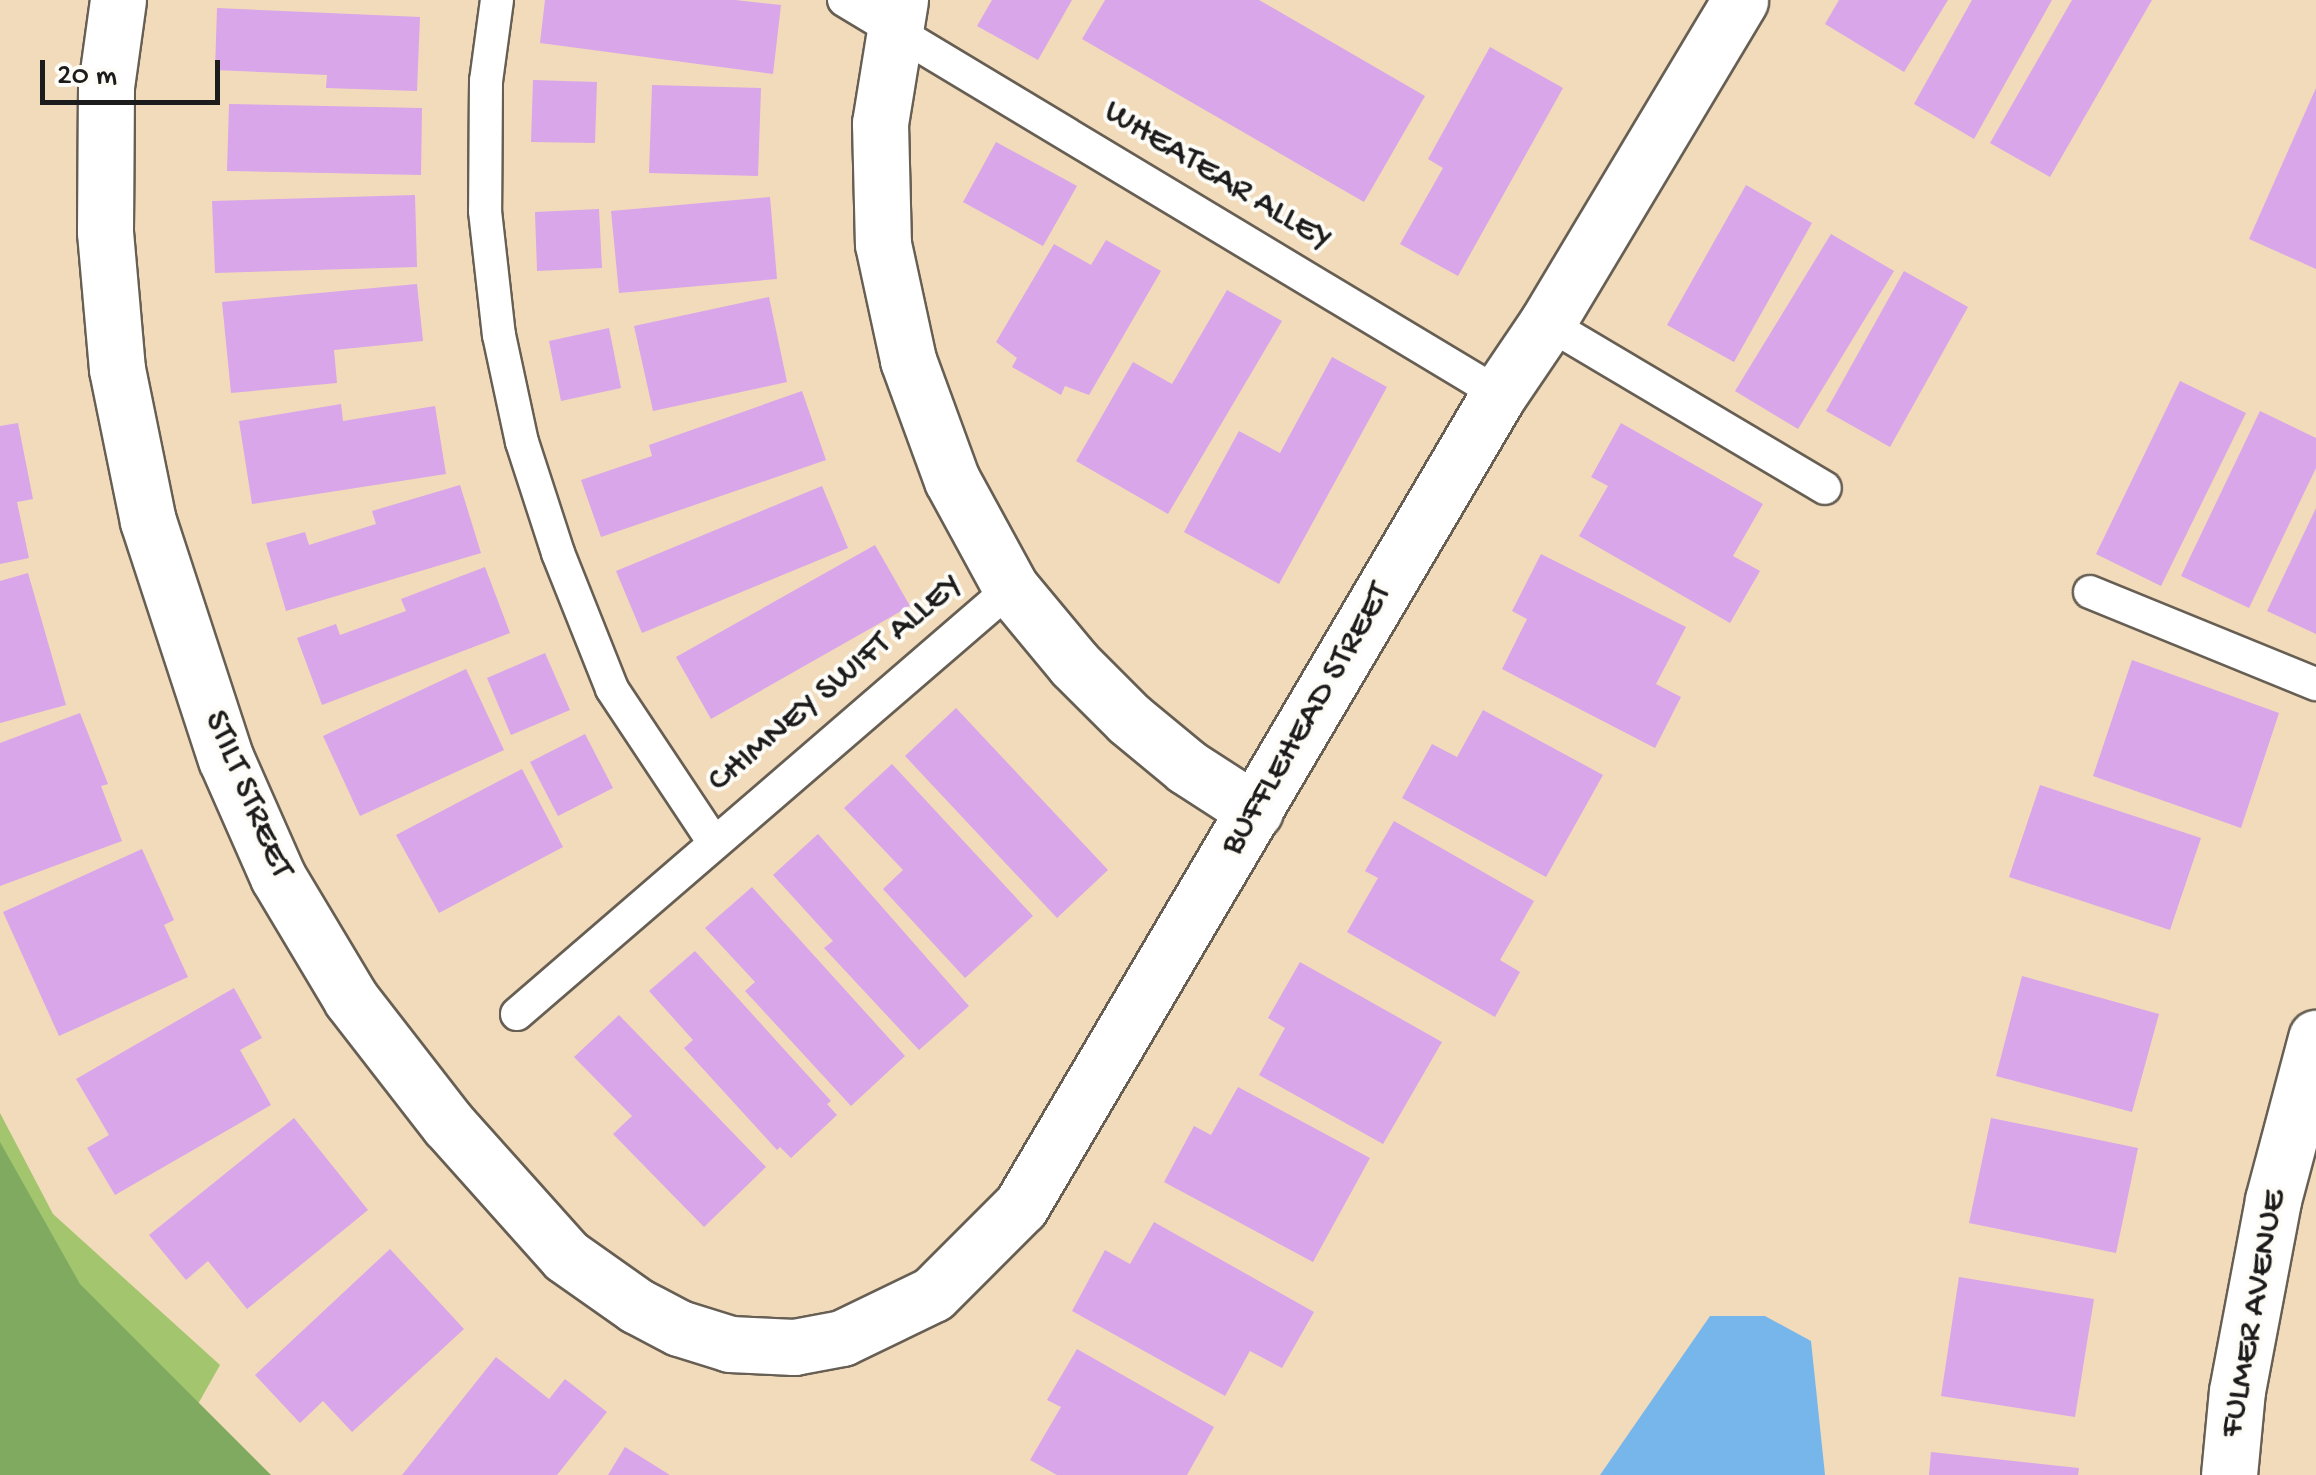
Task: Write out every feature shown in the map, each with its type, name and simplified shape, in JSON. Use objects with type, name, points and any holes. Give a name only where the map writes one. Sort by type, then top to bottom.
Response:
[{"type":"street","name":"STILT STREET","points":[[118,0],[106,87],[105,214],[117,369],[148,521],[226,759],[278,877],[351,998],[448,1124],[566,1256],[637,1306],[679,1328],[730,1344],[794,1347]]},
{"type":"street","name":"BUFFLEHEAD STREET","points":[[794,1347],[842,1338],[934,1294],[1021,1206],[1499,394],[1547,323],[1740,0]]},
{"type":"street","points":[[897,14],[880,124],[883,244],[908,360],[952,480],[1011,588],[1074,664],[1128,718],[1187,767],[1255,811]]},
{"type":"street","name":"FULMER AVENUE","points":[[2229,1475],[2237,1391],[2273,1200],[2316,1038]]},
{"type":"lane","name":"CHIMNEY SWIFT ALLEY","points":[[497,0],[486,81],[484,211],[499,335],[522,442],[558,553],[612,690],[713,841]]},
{"type":"lane","points":[[844,0],[897,14]]},
{"type":"lane","name":"WHEATEAR ALLEY","points":[[897,14],[1499,394]]},
{"type":"lane","points":[[1547,323],[1825,488]]},
{"type":"lane","name":"CHIMNEY SWIFT ALLEY","points":[[518,1014],[713,841],[1011,588]]},
{"type":"lane","points":[[2090,592],[2316,684]]},
{"type":"green space","points":[[0,1113],[53,1214],[220,1365],[158,1475],[0,1475]]},
{"type":"green space","points":[[0,1142],[80,1284],[271,1475],[0,1475]]},
{"type":"water","points":[[1710,1316],[1765,1316],[1811,1341],[1825,1475],[1600,1475]]},
{"type":"building","points":[[545,0],[735,0],[781,5],[773,74],[540,43]]},
{"type":"building","points":[[992,0],[1072,0],[1038,60],[977,26]]},
{"type":"building","points":[[1105,0],[1259,0],[1425,96],[1364,202],[1082,39]]},
{"type":"building","points":[[1839,0],[1948,0],[1904,72],[1825,24]]},
{"type":"building","points":[[1972,0],[2052,0],[1974,139],[1914,104]]},
{"type":"building","points":[[2072,0],[2152,0],[2050,177],[1990,143]]},
{"type":"building","points":[[217,8],[420,17],[417,91],[326,88],[327,75],[215,70]]},
{"type":"building","points":[[1490,47],[1563,88],[1458,276],[1400,244],[1443,168],[1428,159]]},
{"type":"building","points":[[533,80],[597,82],[595,143],[531,142]]},
{"type":"building","points":[[652,85],[761,88],[758,176],[649,173]]},
{"type":"building","points":[[2316,88],[2316,269],[2249,239]]},
{"type":"building","points":[[229,104],[422,108],[421,175],[227,171]]},
{"type":"building","points":[[996,142],[1077,186],[1043,246],[963,202]]},
{"type":"building","points":[[1746,185],[1812,223],[1734,362],[1667,325]]},
{"type":"building","points":[[415,195],[417,267],[215,273],[212,201]]},
{"type":"building","points":[[770,197],[777,279],[619,293],[611,211]]},
{"type":"building","points":[[599,209],[602,268],[537,271],[535,212]]},
{"type":"building","points":[[1831,234],[1894,271],[1798,429],[1735,391]]},
{"type":"building","points":[[1106,240],[1161,271],[1089,395],[1065,386],[1061,395],[1012,367],[1017,358],[996,342],[1054,244],[1091,265]]},
{"type":"building","points":[[1904,271],[1968,307],[1890,447],[1826,411]]},
{"type":"building","points":[[417,284],[423,341],[334,350],[337,383],[231,393],[222,302]]},
{"type":"building","points":[[1227,290],[1282,321],[1168,514],[1076,461],[1133,362],[1172,384]]},
{"type":"building","points":[[769,297],[787,382],[653,411],[634,326]]},
{"type":"building","points":[[609,328],[621,388],[561,401],[549,341]]},
{"type":"building","points":[[1332,357],[1387,387],[1279,584],[1184,532],[1239,431],[1280,453]]},
{"type":"building","points":[[2180,381],[2246,413],[2161,586],[2096,554]]},
{"type":"building","points":[[802,391],[826,460],[601,537],[581,480],[652,456],[649,445]]},
{"type":"building","points":[[341,404],[343,421],[435,406],[446,474],[252,504],[239,421]]},
{"type":"building","points":[[2260,411],[2316,438],[2316,468],[2249,608],[2181,576]]},
{"type":"building","points":[[18,423],[33,499],[17,502],[29,558],[0,564],[0,426]]},
{"type":"building","points":[[1621,423],[1763,504],[1733,556],[1760,571],[1730,623],[1579,536],[1608,486],[1591,477]]},
{"type":"building","points":[[460,485],[481,553],[286,611],[266,543],[305,532],[309,545],[376,524],[372,511]]},
{"type":"building","points":[[822,486],[848,548],[642,633],[616,571]]},
{"type":"building","points":[[2316,508],[2316,634],[2267,611]]},
{"type":"building","points":[[875,545],[910,606],[711,719],[676,657]]},
{"type":"building","points":[[1541,554],[1686,627],[1656,684],[1681,697],[1655,748],[1502,669],[1527,619],[1512,611]]},
{"type":"building","points":[[485,567],[510,633],[322,705],[297,638],[336,624],[340,635],[406,611],[401,599]]},
{"type":"building","points":[[28,573],[66,705],[0,723],[0,581]]},
{"type":"building","points":[[545,653],[570,710],[511,735],[487,678]]},
{"type":"building","points":[[2132,660],[2279,713],[2241,828],[2093,776]]},
{"type":"building","points":[[466,669],[504,750],[360,816],[323,736]]},
{"type":"building","points":[[956,708],[1108,870],[1057,918],[905,756]]},
{"type":"building","points":[[1483,710],[1603,775],[1546,877],[1402,798],[1432,744],[1457,757]]},
{"type":"building","points":[[80,713],[108,784],[101,786],[122,841],[0,886],[0,743]]},
{"type":"building","points":[[585,734],[613,788],[558,816],[530,762]]},
{"type":"building","points":[[892,764],[1033,916],[965,978],[883,889],[903,870],[844,808]]},
{"type":"building","points":[[522,769],[563,847],[439,913],[396,835]]},
{"type":"building","points":[[2040,785],[2201,838],[2170,930],[2009,877]]},
{"type":"building","points":[[1394,821],[1534,901],[1500,960],[1520,972],[1495,1017],[1347,932],[1378,878],[1365,871]]},
{"type":"building","points":[[818,834],[969,1006],[919,1050],[824,948],[833,941],[773,875]]},
{"type":"building","points":[[142,849],[174,920],[164,925],[188,977],[59,1036],[3,912]]},
{"type":"building","points":[[752,887],[905,1056],[851,1106],[745,991],[755,982],[705,928]]},
{"type":"building","points":[[695,951],[831,1101],[827,1104],[837,1115],[791,1158],[780,1147],[777,1150],[684,1048],[693,1040],[649,991]]},
{"type":"building","points":[[1300,962],[1442,1042],[1383,1144],[1259,1075],[1285,1028],[1268,1018]]},
{"type":"building","points":[[2022,976],[2159,1014],[2132,1112],[1996,1076]]},
{"type":"building","points":[[234,988],[262,1038],[240,1050],[271,1105],[115,1195],[87,1148],[109,1135],[76,1079]]},
{"type":"building","points":[[619,1015],[766,1167],[704,1227],[613,1134],[632,1116],[574,1057]]},
{"type":"building","points":[[1238,1087],[1370,1158],[1313,1262],[1164,1182],[1194,1126],[1211,1135]]},
{"type":"building","points":[[294,1118],[368,1210],[247,1309],[208,1261],[186,1280],[149,1235]]},
{"type":"building","points":[[1991,1118],[2138,1148],[2116,1253],[1969,1223]]},
{"type":"building","points":[[1154,1222],[1314,1312],[1282,1368],[1250,1351],[1225,1396],[1072,1311],[1105,1250],[1130,1264]]},
{"type":"building","points":[[390,1249],[464,1329],[352,1432],[323,1401],[300,1423],[255,1375]]},
{"type":"building","points":[[1959,1277],[2094,1299],[2075,1417],[1941,1396]]},
{"type":"building","points":[[1077,1349],[1214,1427],[1187,1475],[1057,1475],[1030,1460],[1061,1407],[1047,1400]]},
{"type":"building","points":[[496,1357],[549,1399],[565,1379],[607,1412],[557,1475],[402,1475]]},
{"type":"building","points":[[625,1447],[670,1475],[608,1475]]},
{"type":"building","points":[[1931,1452],[2079,1468],[2078,1475],[1929,1475]]}]
